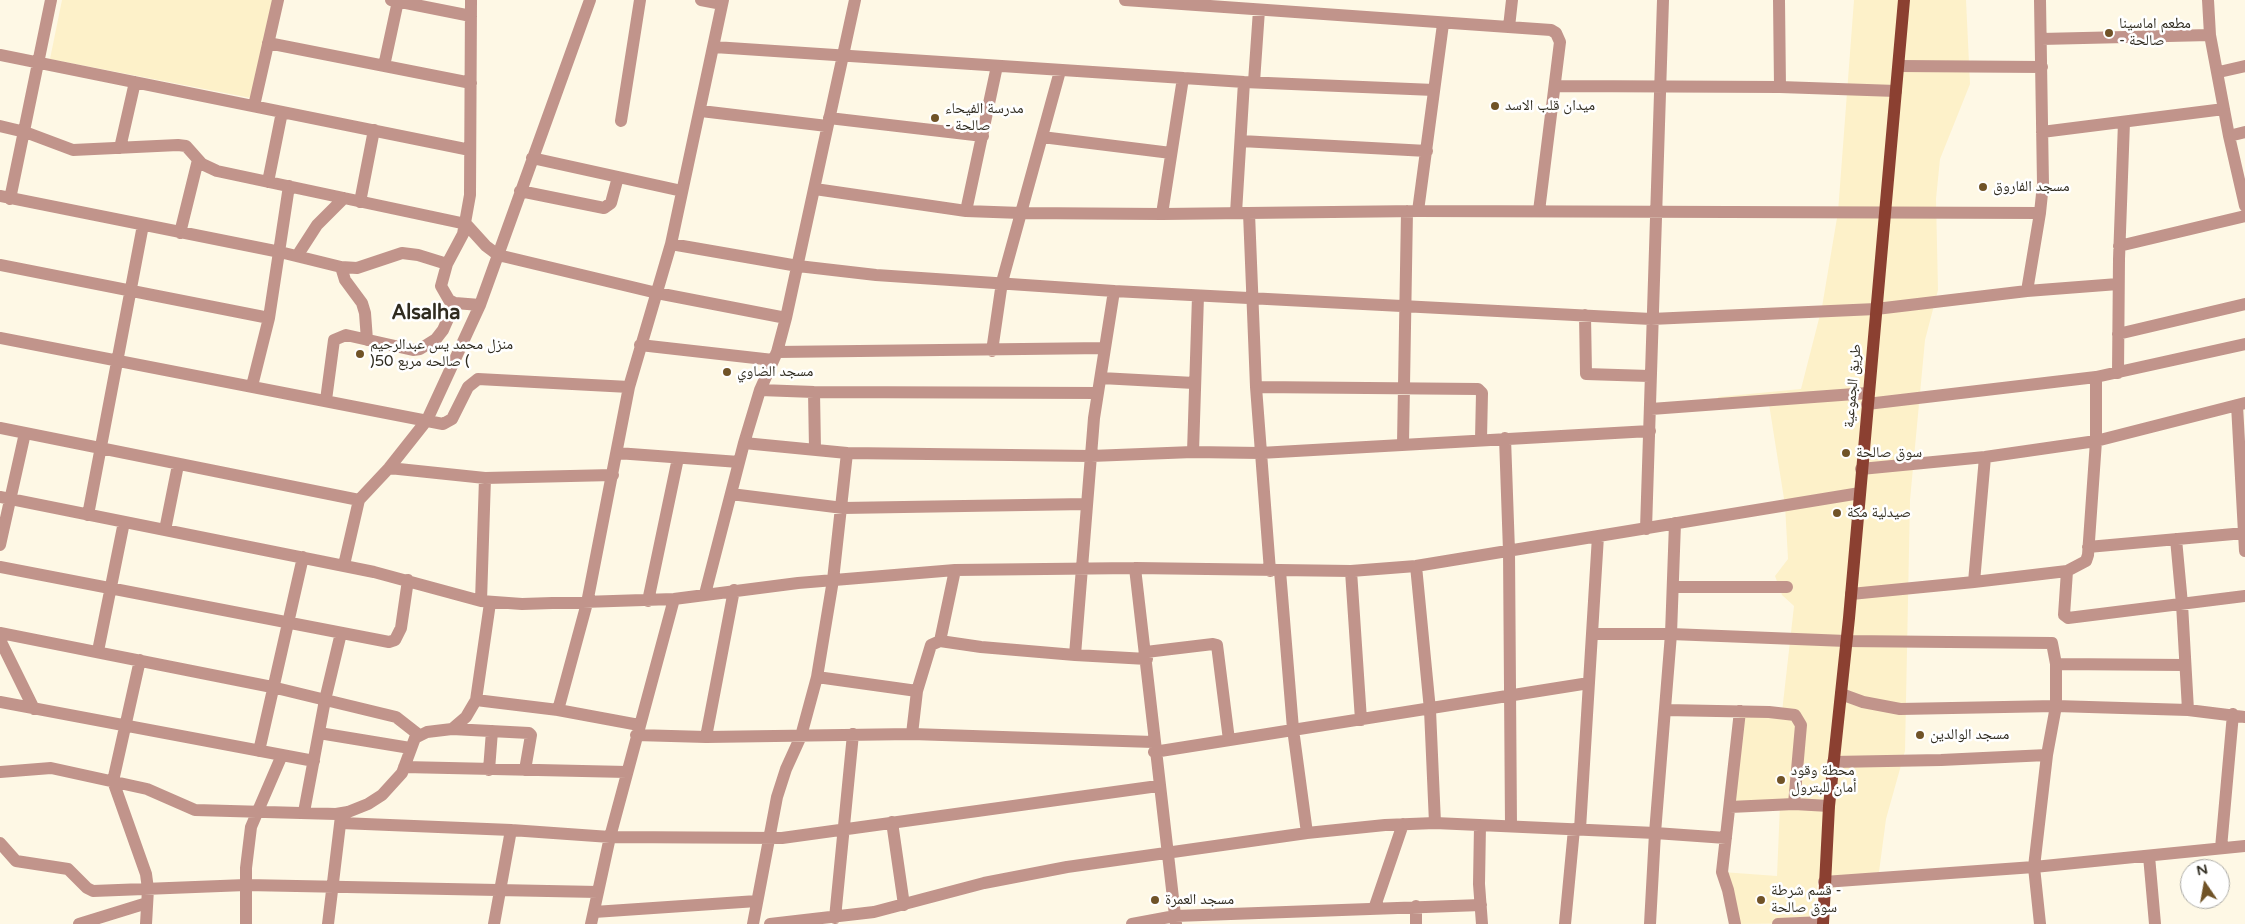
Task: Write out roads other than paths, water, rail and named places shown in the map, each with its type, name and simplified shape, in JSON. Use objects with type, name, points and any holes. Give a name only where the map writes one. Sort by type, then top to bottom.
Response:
[{"type":"main road","name":"طريق الجموعية","points":[[1823,923],[1829,806],[1851,594],[1904,0]]},
{"type":"street","points":[[52,0],[26,132],[5,197],[280,252],[342,267],[357,268],[402,253],[418,255],[447,264]]},
{"type":"street","points":[[254,106],[278,0]]},
{"type":"street","points":[[471,0],[470,195],[466,224],[458,245],[447,264],[441,286],[449,300],[455,303],[480,304]]},
{"type":"street","points":[[344,565],[360,500],[389,468],[427,420],[480,304],[590,0]]},
{"type":"street","points":[[621,121],[640,0]]},
{"type":"street","points":[[558,710],[587,603],[629,387],[652,303],[657,294],[671,244],[714,47],[722,2],[701,0]]},
{"type":"street","points":[[706,594],[744,443],[760,390],[775,356],[786,318],[855,0]]},
{"type":"street","points":[[1125,0],[1259,10],[1276,6],[1443,24],[1509,27],[1556,33],[1560,42],[1557,86],[1540,211]]},
{"type":"street","points":[[1509,27],[1512,0]]},
{"type":"street","points":[[1646,529],[1651,409],[1651,320],[1657,212],[1663,0]]},
{"type":"street","points":[[1779,0],[1780,87]]},
{"type":"street","points":[[2026,291],[2040,213],[2043,184],[2040,0]]},
{"type":"street","points":[[2208,0],[2210,35],[2219,72],[2229,136],[2245,206]]},
{"type":"street","points":[[384,66],[394,1],[471,16]]},
{"type":"street","points":[[1259,10],[1241,141],[1243,213],[1254,297],[1260,452],[1307,832]]},
{"type":"street","points":[[1403,444],[1407,307],[1413,211],[1427,151],[1443,24]]},
{"type":"street","points":[[2041,39],[2210,35]]},
{"type":"street","points":[[268,43],[471,83]]},
{"type":"street","points":[[714,47],[1060,71],[1434,90]]},
{"type":"street","points":[[0,55],[470,150]]},
{"type":"street","points":[[966,211],[997,66]]},
{"type":"street","points":[[1899,66],[2042,67]]},
{"type":"street","points":[[2219,72],[2245,66]]},
{"type":"street","points":[[992,351],[1002,282],[1060,71]]},
{"type":"street","points":[[1162,214],[1183,78]]},
{"type":"street","points":[[120,148],[135,82]]},
{"type":"street","points":[[1557,86],[1780,87],[1896,91]]},
{"type":"street","points":[[2042,132],[2224,109]]},
{"type":"street","points":[[701,111],[983,136]]},
{"type":"street","points":[[268,182],[282,112]]},
{"type":"street","points":[[2118,373],[2118,284],[2124,122]]},
{"type":"street","points":[[0,126],[26,132],[73,150],[178,144],[186,146],[198,160],[210,168],[466,224],[486,246],[498,255],[657,294],[786,318]]},
{"type":"street","points":[[360,202],[374,130]]},
{"type":"street","points":[[2229,136],[2245,132]]},
{"type":"street","points":[[1042,138],[1170,153]]},
{"type":"street","points":[[1241,141],[1427,151]]},
{"type":"street","points":[[532,158],[682,191]]},
{"type":"street","points":[[180,232],[198,160]]},
{"type":"street","points":[[520,192],[604,208],[611,203],[618,177]]},
{"type":"street","points":[[252,386],[269,318],[289,186]]},
{"type":"street","points":[[815,188],[966,211],[1021,213],[1162,214],[1413,211],[2040,213]]},
{"type":"street","points":[[297,256],[317,225],[344,198]]},
{"type":"street","points":[[2119,246],[2245,216]]},
{"type":"street","points":[[88,515],[143,226]]},
{"type":"street","points":[[671,244],[798,266],[876,274],[1198,296],[1254,297],[1651,320],[1876,309],[2026,291],[2118,284]]},
{"type":"street","points":[[0,265],[269,318]]},
{"type":"street","points":[[342,267],[346,280],[362,304],[365,314],[367,340]]},
{"type":"street","points":[[1075,656],[1091,456],[1098,393],[1114,291]]},
{"type":"street","points":[[1193,452],[1198,296]]},
{"type":"street","points":[[326,400],[334,340],[346,336],[413,350],[420,349],[436,339],[443,330],[455,303]]},
{"type":"street","points":[[2118,334],[2245,304]]},
{"type":"street","points":[[1586,315],[1586,374],[1650,376]]},
{"type":"street","points":[[0,338],[427,420],[449,422],[468,386],[478,379],[629,387]]},
{"type":"street","points":[[1651,409],[1868,399],[2096,377],[2245,344]]},
{"type":"street","points":[[640,345],[775,356],[1105,348]]},
{"type":"street","points":[[1851,594],[2067,571],[2086,561],[2096,441],[2096,377]]},
{"type":"street","points":[[1101,378],[1194,383]]},
{"type":"street","points":[[1256,387],[1480,390],[1481,439]]},
{"type":"street","points":[[760,390],[814,392],[1098,393]]},
{"type":"street","points":[[814,392],[815,449]]},
{"type":"street","points":[[1861,469],[1985,457],[2096,441],[2241,404],[2245,551]]},
{"type":"street","points":[[0,428],[100,450],[360,500]]},
{"type":"street","points":[[744,443],[848,453],[1091,456],[1193,452],[1260,452],[1650,431]]},
{"type":"street","points":[[0,545],[5,498],[25,433]]},
{"type":"street","points":[[1505,438],[1509,551],[1511,826]]},
{"type":"street","points":[[617,453],[739,462]]},
{"type":"street","points":[[753,924],[768,838],[782,781],[801,736],[817,677],[843,508],[848,453]]},
{"type":"street","points":[[1974,582],[1985,457]]},
{"type":"street","points":[[648,601],[678,458]]},
{"type":"street","points":[[165,530],[178,465]]},
{"type":"street","points":[[389,468],[485,478],[613,475]]},
{"type":"street","points":[[452,729],[466,717],[476,700],[486,602],[485,478]]},
{"type":"street","points":[[5,498],[344,565],[408,580],[486,602],[587,603],[674,599],[734,590],[955,570],[1135,568],[1351,571],[1416,566],[1646,529],[1674,522],[1860,493]]},
{"type":"street","points":[[731,494],[843,508],[1086,504]]},
{"type":"street","points":[[98,651],[124,522]]},
{"type":"street","points":[[1650,924],[1674,587],[1674,522]]},
{"type":"street","points":[[2088,547],[2244,533]]},
{"type":"street","points":[[1565,924],[1577,829],[1589,683],[1598,536]]},
{"type":"street","points":[[2176,539],[2188,710]]},
{"type":"street","points":[[259,751],[303,557]]},
{"type":"street","points":[[1416,566],[1430,710],[1435,823]]},
{"type":"street","points":[[0,567],[389,642],[395,640],[401,628],[408,580]]},
{"type":"street","points":[[1135,568],[1146,655],[1158,786],[1175,920]]},
{"type":"street","points":[[940,640],[955,570]]},
{"type":"street","points":[[1351,571],[1361,720]]},
{"type":"street","points":[[2067,571],[2065,618],[2245,596]]},
{"type":"street","points":[[1674,587],[1787,587]]},
{"type":"street","points":[[706,737],[734,590]]},
{"type":"street","points":[[674,599],[610,836],[592,918],[757,901]]},
{"type":"street","points":[[0,633],[272,687],[396,717],[419,735]]},
{"type":"street","points":[[304,812],[325,700],[341,633]]},
{"type":"street","points":[[1592,634],[1671,634],[1846,641],[2049,642],[2054,646],[2056,664],[2056,706],[2047,755],[2034,867],[2040,924]]},
{"type":"street","points":[[0,640],[34,709]]},
{"type":"street","points":[[912,734],[917,691],[931,645],[940,640],[981,647],[1075,656],[1146,655],[1213,644],[1217,646],[1229,740]]},
{"type":"street","points":[[140,660],[113,781],[142,860],[148,889],[146,924]]},
{"type":"street","points":[[2056,664],[2185,665]]},
{"type":"street","points":[[817,677],[917,691]]},
{"type":"street","points":[[476,700],[558,710],[638,730],[706,737],[912,734],[1154,747],[1229,740],[1430,710],[1589,683]]},
{"type":"street","points":[[1841,694],[1863,702],[1900,709],[2056,706],[2188,710],[2239,716],[2221,848]]},
{"type":"street","points":[[0,702],[314,761]]},
{"type":"street","points":[[1665,710],[1782,712],[1795,715],[1799,718],[1801,725],[1794,804]]},
{"type":"street","points":[[1735,924],[1722,872],[1740,711]]},
{"type":"street","points":[[341,819],[375,800],[396,780],[404,767],[414,738],[419,735],[452,729],[530,734],[525,770]]},
{"type":"street","points":[[489,770],[492,731]]},
{"type":"street","points":[[319,733],[410,748]]},
{"type":"street","points":[[835,918],[853,734]]},
{"type":"street","points":[[246,924],[249,838],[257,811],[282,755]]},
{"type":"street","points":[[1833,762],[1941,760],[2047,755]]},
{"type":"street","points":[[0,772],[41,767],[113,781],[146,789],[195,810],[304,812],[341,819],[610,836],[768,838],[800,836],[1158,786]]},
{"type":"street","points":[[404,767],[627,772]]},
{"type":"street","points":[[1730,807],[1794,804],[1829,806]]},
{"type":"street","points":[[328,924],[341,819]]},
{"type":"street","points":[[892,822],[904,905]]},
{"type":"street","points":[[770,924],[835,918],[875,918],[904,905],[994,882],[1067,867],[1307,832],[1435,823],[1726,838]]},
{"type":"street","points":[[1374,909],[1403,824]]},
{"type":"street","points":[[1480,825],[1479,884],[1482,924]]},
{"type":"street","points":[[494,924],[512,830]]},
{"type":"street","points":[[0,843],[12,858],[22,863],[68,869],[89,890],[246,885],[598,892]]},
{"type":"street","points":[[1824,882],[2034,867],[2245,846]]},
{"type":"street","points":[[2149,856],[2155,924]]},
{"type":"street","points":[[79,924],[147,903]]},
{"type":"street","points":[[1132,924],[1416,906],[1481,905]]},
{"type":"street","points":[[1416,906],[1416,924]]},
{"type":"street","points":[[1778,924],[1823,923]]},
{"type":"place","name":"مطعم اماسينا - صالحة","points":[[2109,33]]},
{"type":"place","name":"ميدان قلب الاسد","points":[[1495,106]]},
{"type":"place","name":"مدرسة الفيحاء - صالحة","points":[[935,118]]},
{"type":"place","name":"مسجد الفاروق","points":[[1983,187]]},
{"type":"place","name":"منزل محمد يس عبدالرحيم )صالحه مربع 50 (","points":[[360,354]]},
{"type":"place","name":"مسجد الضاوي","points":[[727,372]]},
{"type":"place","name":"سوق صالحة","points":[[1846,453]]},
{"type":"place","name":"صيدلية مكة","points":[[1837,513]]},
{"type":"place","name":"مسجد الوالدين","points":[[1920,735]]},
{"type":"place","name":"محطة وقود أمان للبترول","points":[[1781,780]]},
{"type":"place","name":"مسجد العمرة","points":[[1155,900]]},
{"type":"place","name":"قسم شرطة - سوق صالحة","points":[[1761,900]]},
{"type":"district","name":"Alsalha","points":[[426,314]]}]
